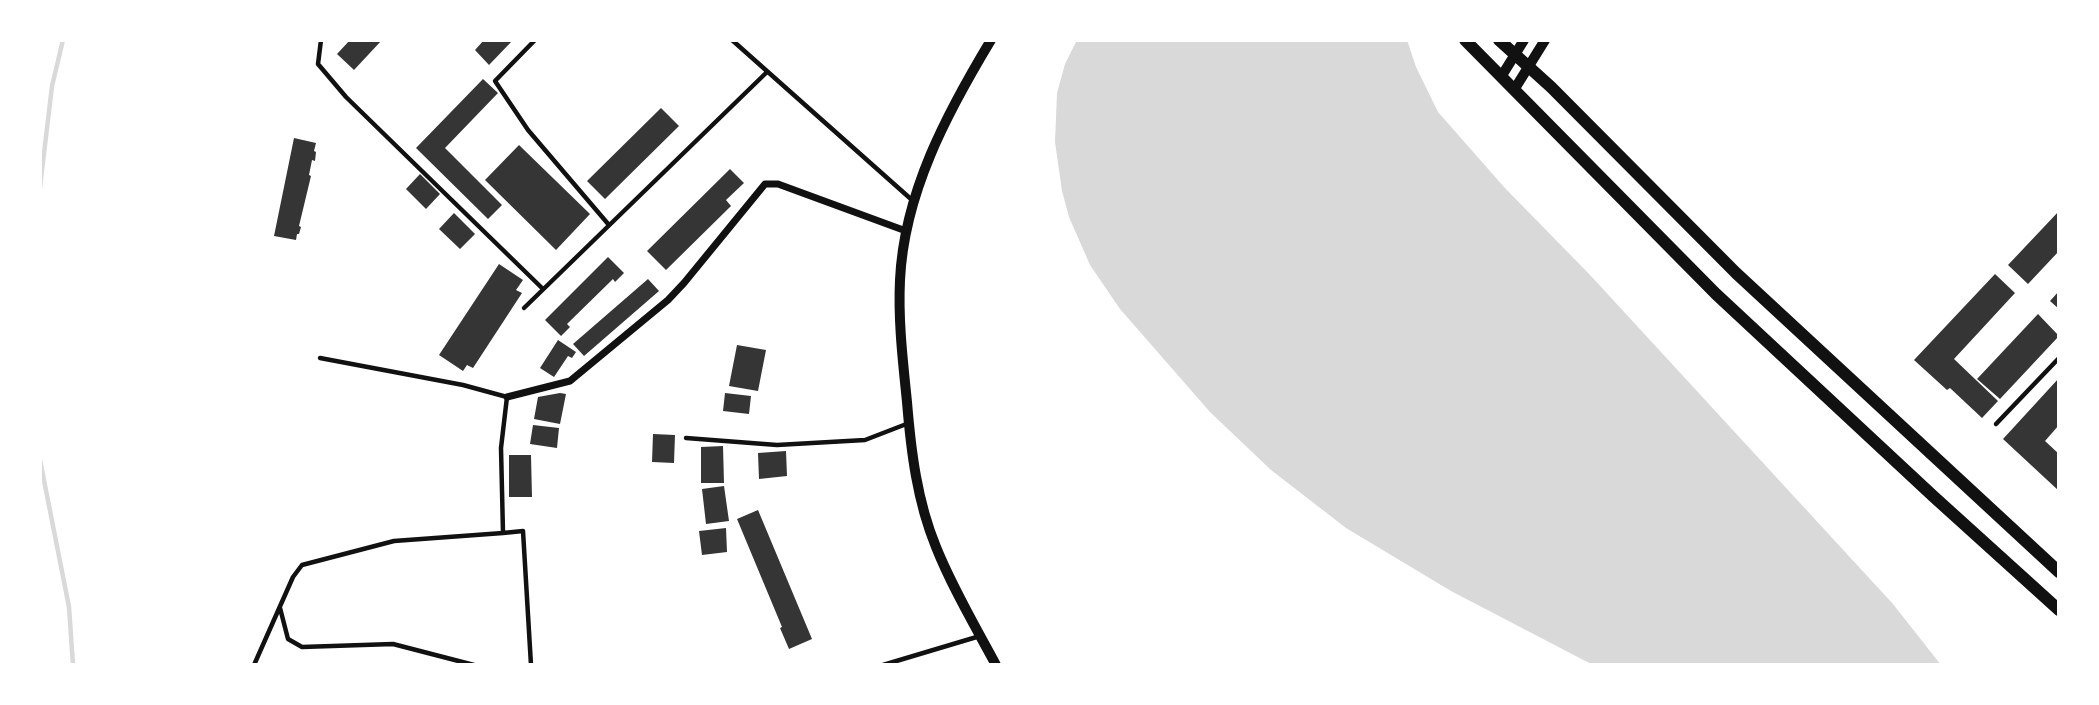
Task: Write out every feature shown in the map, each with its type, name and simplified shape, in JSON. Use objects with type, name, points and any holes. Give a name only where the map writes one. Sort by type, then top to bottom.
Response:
[{"type":"main road","points":[[1465,40],[1716,294],[2059,610]]},
{"type":"main road","points":[[1499,40],[1736,273],[2059,572]]},
{"type":"street","points":[[991,40],[943,128],[914,202],[906,231],[900,303],[909,423],[917,481],[928,525],[945,566],[996,665]]},
{"type":"street","points":[[1501,77],[1524,40]]},
{"type":"street","points":[[1514,90],[1545,40]]},
{"type":"street","points":[[507,397],[570,381],[668,300],[765,184],[778,184],[906,231]]},
{"type":"lane","points":[[321,40],[318,64],[346,97],[543,289]]},
{"type":"lane","points":[[535,40],[495,81],[528,130],[609,225]]},
{"type":"lane","points":[[732,40],[914,202]]},
{"type":"lane","points":[[524,308],[767,72]]},
{"type":"lane","points":[[320,358],[463,385],[507,397],[501,448],[503,533]]},
{"type":"lane","points":[[1996,424],[2059,358]]},
{"type":"lane","points":[[686,438],[777,445],[854,441],[885,434],[909,423]]},
{"type":"lane","points":[[254,665],[293,577],[302,565],[394,541],[523,531],[531,665]]},
{"type":"lane","points":[[279,607],[288,639],[302,647],[393,645],[474,665]]},
{"type":"lane","points":[[883,665],[981,636]]},
{"type":"shaded area","points":[[1077,40],[1407,40],[1416,67],[1438,112],[1504,187],[1591,276],[1893,604],[1941,665],[1593,665],[1451,591],[1346,528],[1271,470],[1210,412],[1120,309],[1090,265],[1069,217],[1062,191],[1055,142],[1057,93],[1065,64]]},
{"type":"building","points":[[350,40],[382,40],[354,70],[337,54]]},
{"type":"building","points":[[484,40],[513,40],[489,65],[475,50]]},
{"type":"building","points":[[483,79],[498,93],[445,148],[502,205],[488,219],[416,148]]},
{"type":"building","points":[[661,108],[679,126],[605,199],[587,181]]},
{"type":"building","points":[[294,138],[316,143],[315,161],[312,160],[311,176],[299,226],[301,227],[296,240],[274,236]]},
{"type":"building","points":[[519,145],[590,214],[556,250],[485,180]]},
{"type":"building","points":[[730,169],[744,183],[726,200],[731,206],[666,270],[647,251]]},
{"type":"building","points":[[420,174],[440,194],[426,209],[406,189]]},
{"type":"building","points":[[2059,211],[2059,251],[2028,284],[2008,265]]},
{"type":"building","points":[[454,213],[475,234],[460,249],[439,229]]},
{"type":"building","points":[[608,257],[624,273],[615,282],[613,279],[567,324],[570,327],[561,336],[545,320]]},
{"type":"building","points":[[499,264],[523,280],[516,290],[522,293],[473,368],[467,365],[463,371],[439,355]]},
{"type":"building","points":[[1995,274],[2015,293],[1954,359],[1998,401],[1982,418],[1914,360]]},
{"type":"building","points":[[648,279],[659,291],[584,356],[573,344]]},
{"type":"building","points":[[2059,291],[2059,309],[2050,301]]},
{"type":"building","points":[[2038,314],[2059,336],[2000,399],[1977,379]]},
{"type":"building","points":[[558,340],[576,352],[572,358],[568,356],[554,377],[540,368]]},
{"type":"building","points":[[737,345],[766,350],[758,391],[729,386]]},
{"type":"building","points":[[2059,378],[2059,425],[2045,441],[2059,454],[2059,491],[2003,439]]},
{"type":"building","points":[[725,393],[751,396],[749,414],[723,411]]},
{"type":"building","points":[[566,394],[560,424],[534,419],[538,397]]},
{"type":"building","points":[[533,425],[559,428],[557,448],[530,444]]},
{"type":"building","points":[[653,434],[675,435],[674,463],[652,462]]},
{"type":"building","points":[[723,446],[724,483],[701,483],[701,447]]},
{"type":"building","points":[[786,451],[787,476],[759,479],[758,453]]},
{"type":"building","points":[[509,455],[531,455],[532,497],[509,497]]},
{"type":"building","points":[[724,486],[729,521],[706,524],[702,489]]},
{"type":"building","points":[[758,510],[812,639],[789,649],[737,519]]},
{"type":"building","points":[[726,528],[727,552],[702,555],[699,531]]},
{"type":"waterway","points":[[40,187],[52,86],[63,40]]},
{"type":"waterway","points":[[40,460],[69,607],[73,665]]}]
